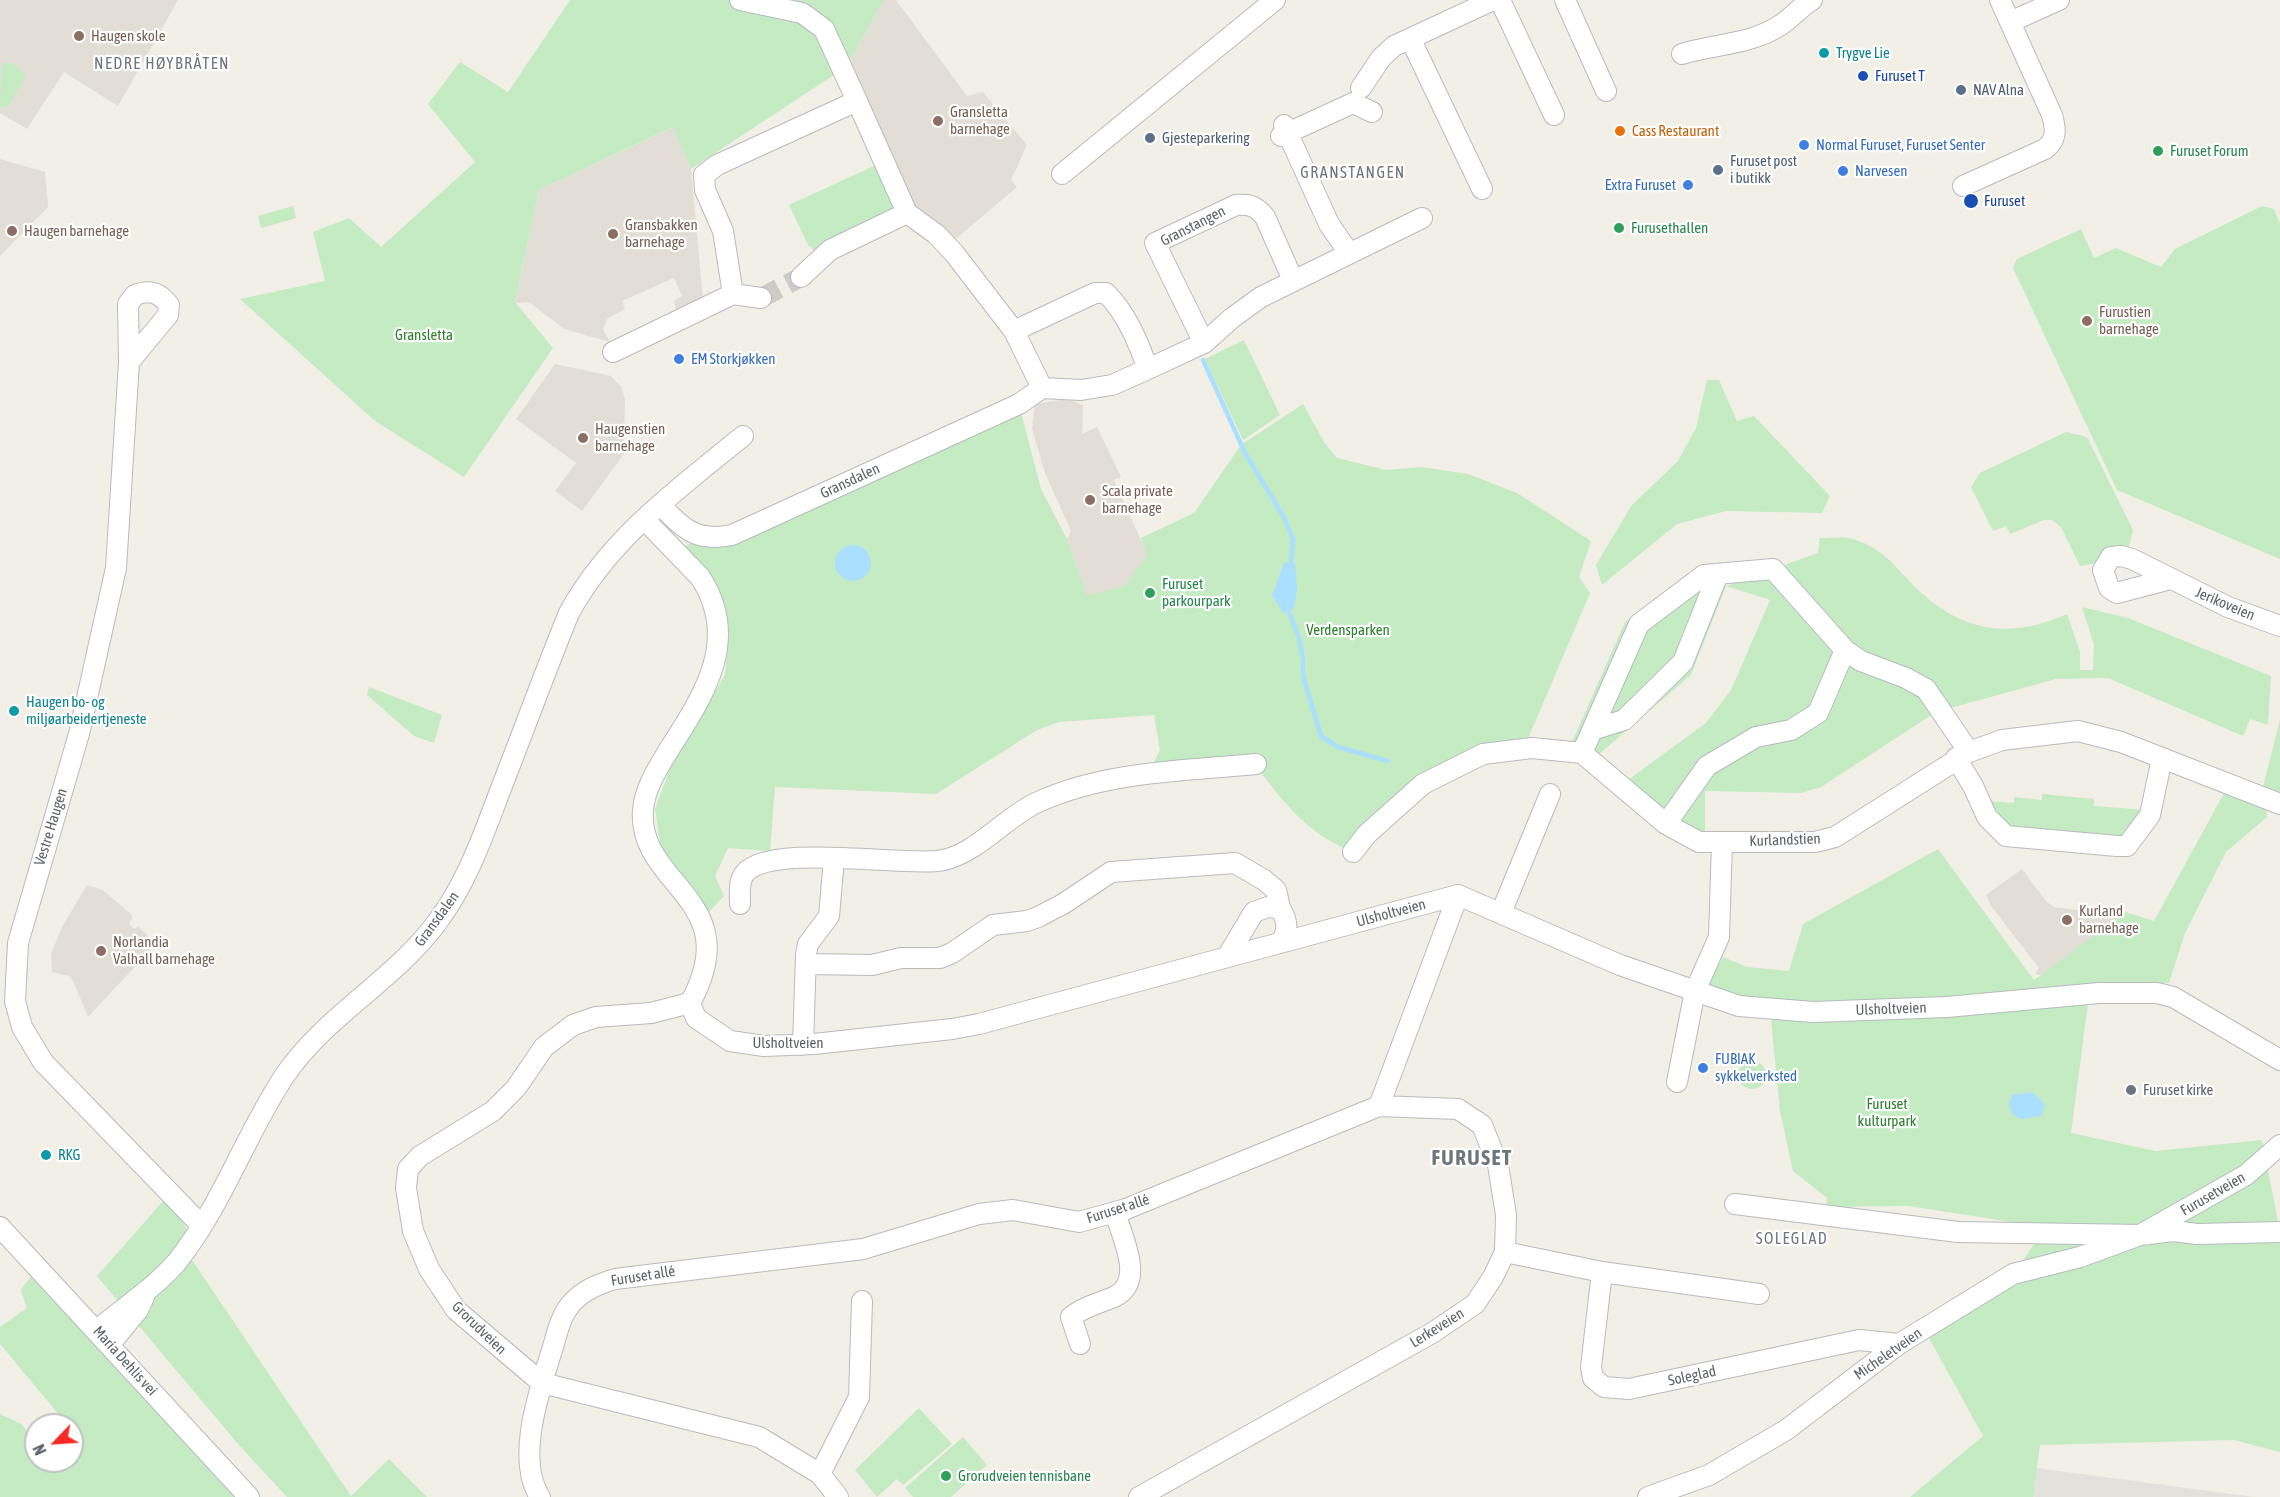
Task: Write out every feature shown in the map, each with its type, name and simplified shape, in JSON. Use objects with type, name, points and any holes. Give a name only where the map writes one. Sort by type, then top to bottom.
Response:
[{"type":"street","points":[[740,0],[802,13],[824,29],[907,213],[936,234],[1014,331],[1042,388],[1081,390],[1112,385],[1204,344],[1232,318],[1261,297],[1422,218]]},
{"type":"street","points":[[1062,174],[1275,0]]},
{"type":"street","points":[[1361,88],[1381,58],[1394,46],[1493,0]]},
{"type":"street","points":[[1500,0],[1554,115]]},
{"type":"street","points":[[1565,0],[1606,91]]},
{"type":"street","points":[[1682,54],[1699,49],[1720,48],[1760,35],[1779,26],[1812,0]]},
{"type":"street","points":[[1963,186],[2045,149],[2053,142],[2055,125],[2052,116],[2000,0]]},
{"type":"street","points":[[2010,22],[2048,2]]},
{"type":"street","points":[[1411,40],[1482,189]]},
{"type":"street","points":[[733,294],[723,231],[705,190],[704,175],[717,165],[856,101]]},
{"type":"street","points":[[1349,253],[1326,225],[1284,132],[1326,108],[1353,104],[1372,112]]},
{"type":"street","name":"Granstangen","points":[[1204,344],[1155,243],[1236,205],[1249,204],[1258,208],[1265,217],[1293,280]]},
{"type":"street","points":[[801,278],[830,250],[907,213]]},
{"type":"street","points":[[1014,331],[1095,293],[1106,293],[1116,303],[1135,335],[1148,369]]},
{"type":"street","points":[[613,352],[733,294],[761,298]]},
{"type":"street","name":"Vestre Haugen","points":[[129,362],[116,568],[79,734],[18,943],[15,1001],[22,1027],[43,1062],[201,1225]]},
{"type":"street","name":"Gransdalen","points":[[661,505],[690,532],[710,539],[732,535],[1019,404],[1042,388]]},
{"type":"street","name":"Gransdalen","points":[[97,1330],[130,1301],[146,1292],[175,1263],[201,1225],[268,1102],[292,1066],[323,1032],[404,961],[450,905],[480,845],[569,613],[598,566],[644,519],[743,436]]},
{"type":"street","points":[[644,519],[689,564],[707,588],[715,609],[720,639],[700,701],[648,787],[643,812],[645,829],[655,852],[698,914],[705,932],[707,959],[690,1003]]},
{"type":"street","points":[[1353,852],[1367,834],[1423,784],[1483,754],[1532,748],[1582,753],[1639,624],[1704,575],[1773,569],[1845,650],[1861,661],[1906,678],[1926,689],[1962,755],[1987,817],[2006,836],[2127,846],[2150,815],[2162,758]]},
{"type":"street","points":[[1592,730],[1624,720],[1683,662],[1718,574]]},
{"type":"street","name":"Jerikoveien","points":[[2170,579],[2228,607],[2280,626]]},
{"type":"street","points":[[1666,824],[1707,766],[1756,737],[1791,730],[1818,713],[1845,650]]},
{"type":"street","name":"Kurlandstien","points":[[1582,753],[1666,824],[1699,842],[1815,842],[1835,837],[1962,755],[2002,740],[2078,731],[2105,737],[2280,804]]},
{"type":"street","points":[[740,904],[741,881],[752,868],[793,857],[834,860],[939,861],[975,844],[1036,803],[1058,794],[1121,778],[1256,764]]},
{"type":"street","points":[[1502,913],[1550,794]]},
{"type":"street","points":[[1677,1082],[1695,991],[1719,937],[1722,842]]},
{"type":"street","points":[[803,1045],[804,975],[808,944],[829,916],[834,860]]},
{"type":"street","points":[[807,964],[872,965],[901,958],[940,958],[952,953],[993,925],[1027,921],[1038,917],[1063,904],[1111,872],[1234,863],[1264,880],[1276,890],[1280,908],[1287,919],[1286,935],[1280,943]]},
{"type":"street","points":[[1379,1106],[1458,895]]},
{"type":"street","name":"Ulsholtveien","points":[[690,1003],[696,1018],[730,1041],[764,1046],[803,1045],[979,1024],[1458,895],[1609,960],[1739,1006],[1813,1012],[1947,1007],[2099,993],[2157,993],[2173,997],[2280,1060]]},
{"type":"street","points":[[1227,957],[1254,912],[1268,907],[1280,908]]},
{"type":"street","name":"Grorudveien","points":[[690,1003],[651,1013],[596,1017],[573,1025],[544,1047],[516,1088],[493,1111],[420,1156],[408,1169],[406,1188],[413,1231],[429,1269],[456,1310],[542,1383],[759,1437],[820,1474],[838,1497]]},
{"type":"street","name":"Furuset allé","points":[[540,1497],[534,1488],[530,1458],[532,1422],[542,1383],[565,1311],[580,1295],[595,1286],[615,1279],[863,1249],[979,1214],[1013,1210],[1079,1222],[1115,1212],[1379,1106]]},
{"type":"street","name":"Lerkeveien","points":[[1140,1497],[1432,1333],[1475,1304],[1493,1277],[1505,1252],[1506,1215],[1498,1165],[1482,1125],[1458,1109],[1379,1106]]},
{"type":"street","name":"Furusetveien","points":[[2140,1235],[2246,1175],[2280,1145]]},
{"type":"street","name":"Micheletveien","points":[[1736,1204],[1958,1232],[2140,1235],[2173,1231],[2197,1234],[2280,1232]]},
{"type":"street","points":[[1080,1344],[1071,1317],[1116,1296],[1131,1281],[1131,1267],[1115,1212]]},
{"type":"street","name":"Maria Dehlis vei","points":[[0,1227],[249,1497]]},
{"type":"street","name":"Micheletveien","points":[[1648,1497],[1708,1475],[1786,1430],[1899,1344],[2013,1274],[2080,1257],[2140,1235]]},
{"type":"street","points":[[1505,1252],[1602,1272],[1760,1294]]},
{"type":"street","name":"Soleglad","points":[[1602,1272],[1591,1367],[1593,1378],[1604,1387],[1629,1389],[1859,1340],[1899,1344]]},
{"type":"street","name":"Gransdalen","points":[[110,1344],[138,1310],[146,1292]]},
{"type":"street","points":[[820,1474],[859,1397],[862,1301]]},
{"type":"shaded area","name":"Haugen skole","points":[[0,0],[178,0],[118,106],[64,72],[27,129],[0,113]]},
{"type":"shaded area","name":"Gransletta barnehage","points":[[884,0],[896,0],[967,96],[983,92],[1027,145],[1011,180],[1017,187],[952,242],[909,206],[846,67]]},
{"type":"shaded area","name":"Gransbakken barnehage","points":[[674,127],[691,169],[703,300],[677,315],[674,301],[682,296],[674,278],[622,301],[625,309],[607,319],[603,329],[610,342],[564,329],[529,302],[515,303],[539,190]]},
{"type":"shaded area","name":"Haugen barnehage","points":[[0,159],[45,172],[48,207],[0,256]]},
{"type":"shaded area","name":"Haugenstien barnehage","points":[[555,364],[611,376],[621,387],[625,399],[624,454],[582,511],[555,491],[576,463],[516,419]]},
{"type":"shaded area","name":"Scala private barnehage","points":[[1067,399],[1083,405],[1082,434],[1097,427],[1121,477],[1114,480],[1148,556],[1124,586],[1087,597],[1067,539],[1071,531],[1045,473],[1032,429],[1035,404]]},
{"type":"shaded area","name":"Kurland barnehage","points":[[2022,869],[2046,901],[2054,907],[2092,912],[2103,909],[2155,928],[2084,971],[2038,975],[2035,973],[2039,968],[1991,906],[1986,895]]},
{"type":"shaded area","name":"Norlandia Valhall barnehage","points":[[87,885],[103,890],[133,916],[129,924],[135,929],[138,926],[156,944],[88,1017],[69,976],[52,972],[51,954],[62,927]]},
{"type":"shaded area","points":[[2036,1468],[2254,1497],[2033,1497]]},
{"type":"green space","name":"Gransletta","points":[[570,0],[884,0],[846,67],[691,169],[673,127],[539,190],[515,302],[553,348],[464,477],[375,421],[240,299],[325,281],[313,232],[349,218],[381,247],[475,162],[428,104],[460,62],[508,92]]},
{"type":"green space","points":[[2,63],[12,63],[26,75],[8,107],[0,107]]},
{"type":"green space","points":[[876,165],[895,207],[890,215],[813,250],[811,246],[809,247],[789,205]]},
{"type":"green space","points":[[293,206],[296,218],[261,228],[258,216]]},
{"type":"green space","points":[[2262,206],[2274,209],[2280,224],[2280,559],[2117,490],[2013,268],[2017,259],[2081,229],[2094,258],[2116,248],[2161,267],[2175,249]]},
{"type":"green space","points":[[1244,340],[1280,415],[1243,440],[1205,359]]},
{"type":"green space","points":[[1707,380],[1719,380],[1737,421],[1754,416],[1830,496],[1822,513],[1726,511],[1677,524],[1602,585],[1596,565],[1632,505],[1678,461],[1696,428]]},
{"type":"green space","name":"Verdensparken","points":[[1019,404],[1041,489],[1067,539],[1087,596],[1124,586],[1147,556],[1141,538],[1194,513],[1241,445],[1303,404],[1324,442],[1337,458],[1386,470],[1422,467],[1468,474],[1517,493],[1591,541],[1579,577],[1590,593],[1528,739],[1483,746],[1353,852],[1324,837],[1300,819],[1260,771],[1148,774],[1160,750],[1154,715],[1059,722],[1037,730],[936,794],[775,787],[770,851],[728,848],[715,876],[724,896],[708,913],[661,850],[655,809],[672,763],[725,675],[729,634],[716,582],[684,547],[697,539]]},
{"type":"green space","points":[[2066,432],[2087,437],[2133,530],[2128,549],[2097,563],[2080,566],[2061,527],[2052,520],[2044,520],[2010,534],[2006,526],[1993,531],[1971,487],[1980,473]]},
{"type":"green space","points":[[1820,538],[1852,539],[1882,554],[1933,603],[1969,622],[2006,629],[2046,622],[2067,614],[2080,652],[2080,670],[2093,670],[2094,645],[2082,607],[2128,618],[2271,676],[2268,725],[2250,719],[2243,736],[2108,678],[2056,679],[1936,712],[1821,787],[1800,793],[1705,791],[1705,834],[1668,815],[1628,780],[1706,723],[1731,690],[1770,600],[1726,586],[1818,553]]},
{"type":"green space","points":[[1700,569],[1726,586],[1691,675],[1598,755],[1572,742],[1625,622]]},
{"type":"green space","points":[[369,687],[442,715],[434,743],[414,736],[367,695]]},
{"type":"green space","points":[[2280,720],[2280,794],[2263,786]]},
{"type":"green space","points":[[2228,786],[2265,804],[2267,817],[2226,852],[2185,933],[2169,983],[1813,1005],[1740,998],[1707,987],[1723,957],[1747,967],[1789,971],[1803,924],[1938,849],[2034,980],[2126,912],[2154,921]]},
{"type":"green space","points":[[2042,794],[2094,799],[2094,806],[2145,810],[2129,834],[2116,840],[2010,830],[2000,823],[1990,801],[2014,803],[2014,797],[2042,800]]},
{"type":"green space","name":"Furuset kulturpark","points":[[2088,1003],[2071,1133],[2156,1151],[2262,1140],[2280,1231],[2280,1452],[2234,1440],[2040,1445],[2033,1497],[1910,1497],[1983,1436],[1929,1338],[2005,1288],[2045,1227],[1908,1206],[1826,1207],[1827,1198],[1793,1171],[1780,1111],[1771,1020],[1890,1020]]},
{"type":"green space","points":[[1752,1061],[1762,1065],[1766,1075],[1762,1085],[1752,1089],[1742,1085],[1738,1075],[1742,1065]]},
{"type":"green space","points":[[164,1200],[185,1225],[192,1260],[351,1496],[389,1459],[427,1497],[287,1497],[238,1444],[97,1276]]},
{"type":"green space","points":[[32,1275],[236,1497],[0,1497],[0,1414],[24,1427],[24,1473],[84,1473],[84,1413],[58,1413],[0,1344],[0,1327],[27,1308],[21,1290]]},
{"type":"green space","points":[[919,1408],[952,1444],[903,1485],[897,1479],[877,1497],[855,1470]]},
{"type":"green space","name":"Grorudveien tennisbane","points":[[963,1437],[987,1465],[951,1497],[913,1497],[905,1488]]},
{"type":"water","points":[[853,545],[866,550],[871,563],[866,576],[853,581],[840,576],[835,563],[840,550]]},
{"type":"water","points":[[1284,563],[1295,563],[1297,589],[1294,608],[1283,613],[1272,595]]},
{"type":"water","points":[[2032,1092],[2045,1104],[2041,1116],[2021,1119],[2012,1114],[2009,1103],[2012,1095]]},
{"type":"waterway","points":[[1203,360],[1245,453],[1285,519],[1293,539],[1291,562]]},
{"type":"waterway","points":[[1289,612],[1299,638],[1303,676],[1321,736],[1338,747],[1388,761]]},
{"type":"tunnel","points":[[761,298],[801,277]]},
{"type":"place","name":"Haugen skole","points":[[79,36]]},
{"type":"place","name":"Trygve Lie","points":[[1824,53]]},
{"type":"place","name":"Furuset T","points":[[1863,76]]},
{"type":"place","name":"NAV Alna","points":[[1961,90]]},
{"type":"place","name":"Gransletta barnehage","points":[[938,121]]},
{"type":"place","name":"Cass Restaurant","points":[[1620,131]]},
{"type":"place","name":"Gjesteparkering","points":[[1150,138]]},
{"type":"place","name":"Normal Furuset, Furuset Senter","points":[[1804,145]]},
{"type":"place","name":"Furuset Forum","points":[[2158,151]]},
{"type":"place","name":"Furuset post i butikk","points":[[1718,170]]},
{"type":"place","name":"Narvesen","points":[[1843,171]]},
{"type":"place","name":"Extra Furuset","points":[[1688,185]]},
{"type":"place","name":"Furuset","points":[[1971,201]]},
{"type":"place","name":"Furusethallen","points":[[1619,228]]},
{"type":"place","name":"Haugen barnehage","points":[[12,231]]},
{"type":"place","name":"Gransbakken barnehage","points":[[613,234]]},
{"type":"place","name":"Furustien barnehage","points":[[2087,321]]},
{"type":"place","name":"EM Storkjøkken","points":[[679,359]]},
{"type":"place","name":"Haugenstien barnehage","points":[[583,438]]},
{"type":"place","name":"Scala private barnehage","points":[[1090,500]]},
{"type":"place","name":"Furuset parkourpark","points":[[1150,593]]},
{"type":"place","name":"Haugen bo- og miljøarbeidertjeneste","points":[[14,711]]},
{"type":"place","name":"Kurland barnehage","points":[[2067,920]]},
{"type":"place","name":"Norlandia Valhall barnehage","points":[[101,951]]},
{"type":"place","name":"FUBIAK sykkelverksted","points":[[1703,1068]]},
{"type":"place","name":"Furuset kirke","points":[[2131,1090]]},
{"type":"place","name":"RKG","points":[[46,1155]]},
{"type":"place","name":"Grorudveien tennisbane","points":[[946,1476]]},
{"type":"district","name":"NEDRE HØYBRÅTEN","points":[[162,64]]},
{"type":"district","name":"GRANSTANGEN","points":[[1353,173]]},
{"type":"district","name":"FURUSET","points":[[1472,1158]]},
{"type":"district","name":"SOLEGLAD","points":[[1792,1239]]}]
